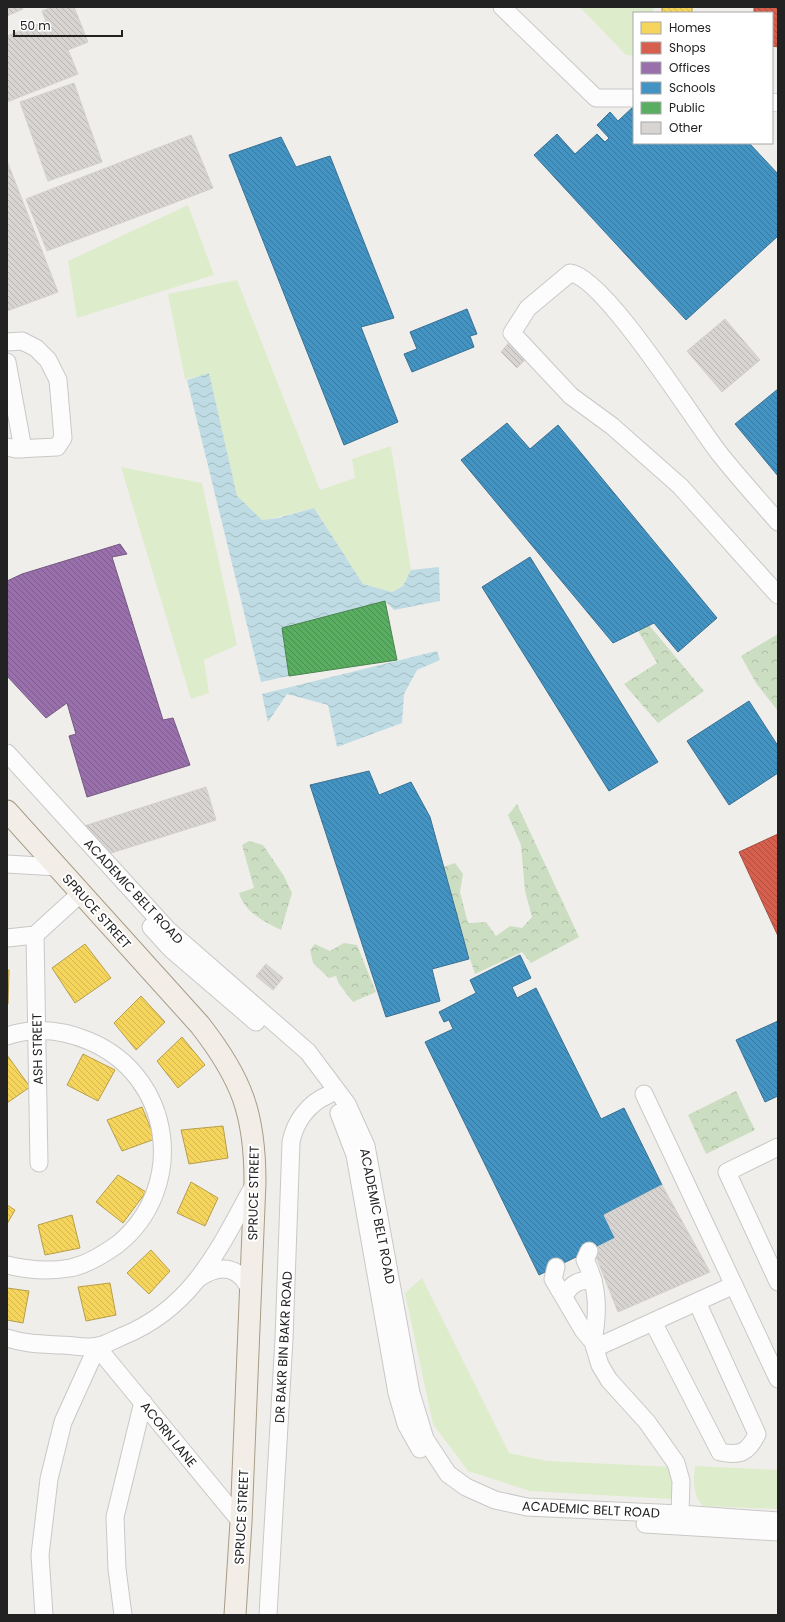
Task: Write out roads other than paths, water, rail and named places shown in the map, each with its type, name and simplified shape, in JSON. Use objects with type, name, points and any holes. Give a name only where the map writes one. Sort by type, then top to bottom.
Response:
[{"type":"main road","name":"SPRUCE STREET","points":[[7,811],[200,1025],[221,1052],[246,1102],[255,1152],[255,1182],[236,1615]]},
{"type":"street","points":[[502,7],[596,98],[633,98]]},
{"type":"street","points":[[778,522],[719,452],[649,352],[594,287],[578,274],[570,273],[528,308],[512,333],[571,396],[612,426],[680,486],[778,595]]},
{"type":"street","points":[[7,342],[22,341],[36,348],[48,360],[58,380],[63,438],[57,447],[15,448],[7,362]]},
{"type":"street","name":"ACADEMIC BELT ROAD","points":[[7,753],[168,930],[308,1052],[347,1104],[366,1146],[411,1393],[425,1439],[448,1474],[466,1487],[495,1500],[527,1507],[680,1514],[778,1521]]},
{"type":"street","name":"ACADEMIC BELT ROAD","points":[[7,769],[171,949],[308,1066],[328,1095],[346,1129],[355,1155],[396,1393],[406,1424],[425,1459],[444,1481],[463,1496],[496,1510],[526,1516],[778,1532]]},
{"type":"street","points":[[7,864],[57,867]]},
{"type":"street","points":[[7,938],[35,935],[81,893]]},
{"type":"street","name":"ASH STREET","points":[[35,935],[39,1163]]},
{"type":"street","points":[[7,1036],[36,1030],[72,1034],[105,1047],[132,1070],[152,1100],[162,1134],[162,1169],[151,1203],[131,1233],[103,1255],[70,1268],[35,1271],[7,1265]]},
{"type":"street","points":[[644,1094],[778,1379]]},
{"type":"street","name":"DR BAKR BIN BAKR ROAD","points":[[268,1615],[284,1339],[291,1142],[293,1133],[303,1115],[318,1099],[328,1095]]},
{"type":"street","points":[[778,1147],[727,1172],[778,1282]]},
{"type":"street","points":[[7,1338],[21,1343],[97,1346],[139,1329],[162,1316],[182,1298],[199,1278],[220,1248],[255,1182]]},
{"type":"street","points":[[589,1251],[585,1260],[594,1280],[597,1304],[594,1345]]},
{"type":"street","points":[[556,1267],[553,1279],[583,1330],[594,1345],[600,1364],[609,1380],[647,1422],[676,1463],[681,1481],[680,1514]]},
{"type":"street","points":[[199,1278],[216,1269],[232,1270],[240,1274],[246,1281],[251,1293]]},
{"type":"street","points":[[564,1296],[573,1283],[582,1280],[594,1280]]},
{"type":"street","points":[[594,1345],[653,1322],[734,1285]]},
{"type":"street","points":[[653,1322],[720,1452],[734,1455],[746,1450],[757,1434],[697,1302]]},
{"type":"street","points":[[44,1615],[40,1555],[49,1479],[63,1422],[97,1346]]},
{"type":"street","name":"ACORN LANE","points":[[97,1346],[241,1522]]},
{"type":"street","points":[[123,1615],[117,1568],[115,1517],[143,1402]]},
{"type":"water","points":[[209,373],[237,496],[262,520],[278,518],[314,508],[363,584],[392,592],[403,586],[411,570],[439,567],[440,601],[394,610],[385,601],[283,628],[289,676],[261,682],[187,380]]},
{"type":"water","points":[[437,651],[440,660],[417,670],[404,694],[402,723],[337,747],[328,705],[287,694],[268,722],[262,694]]}]
